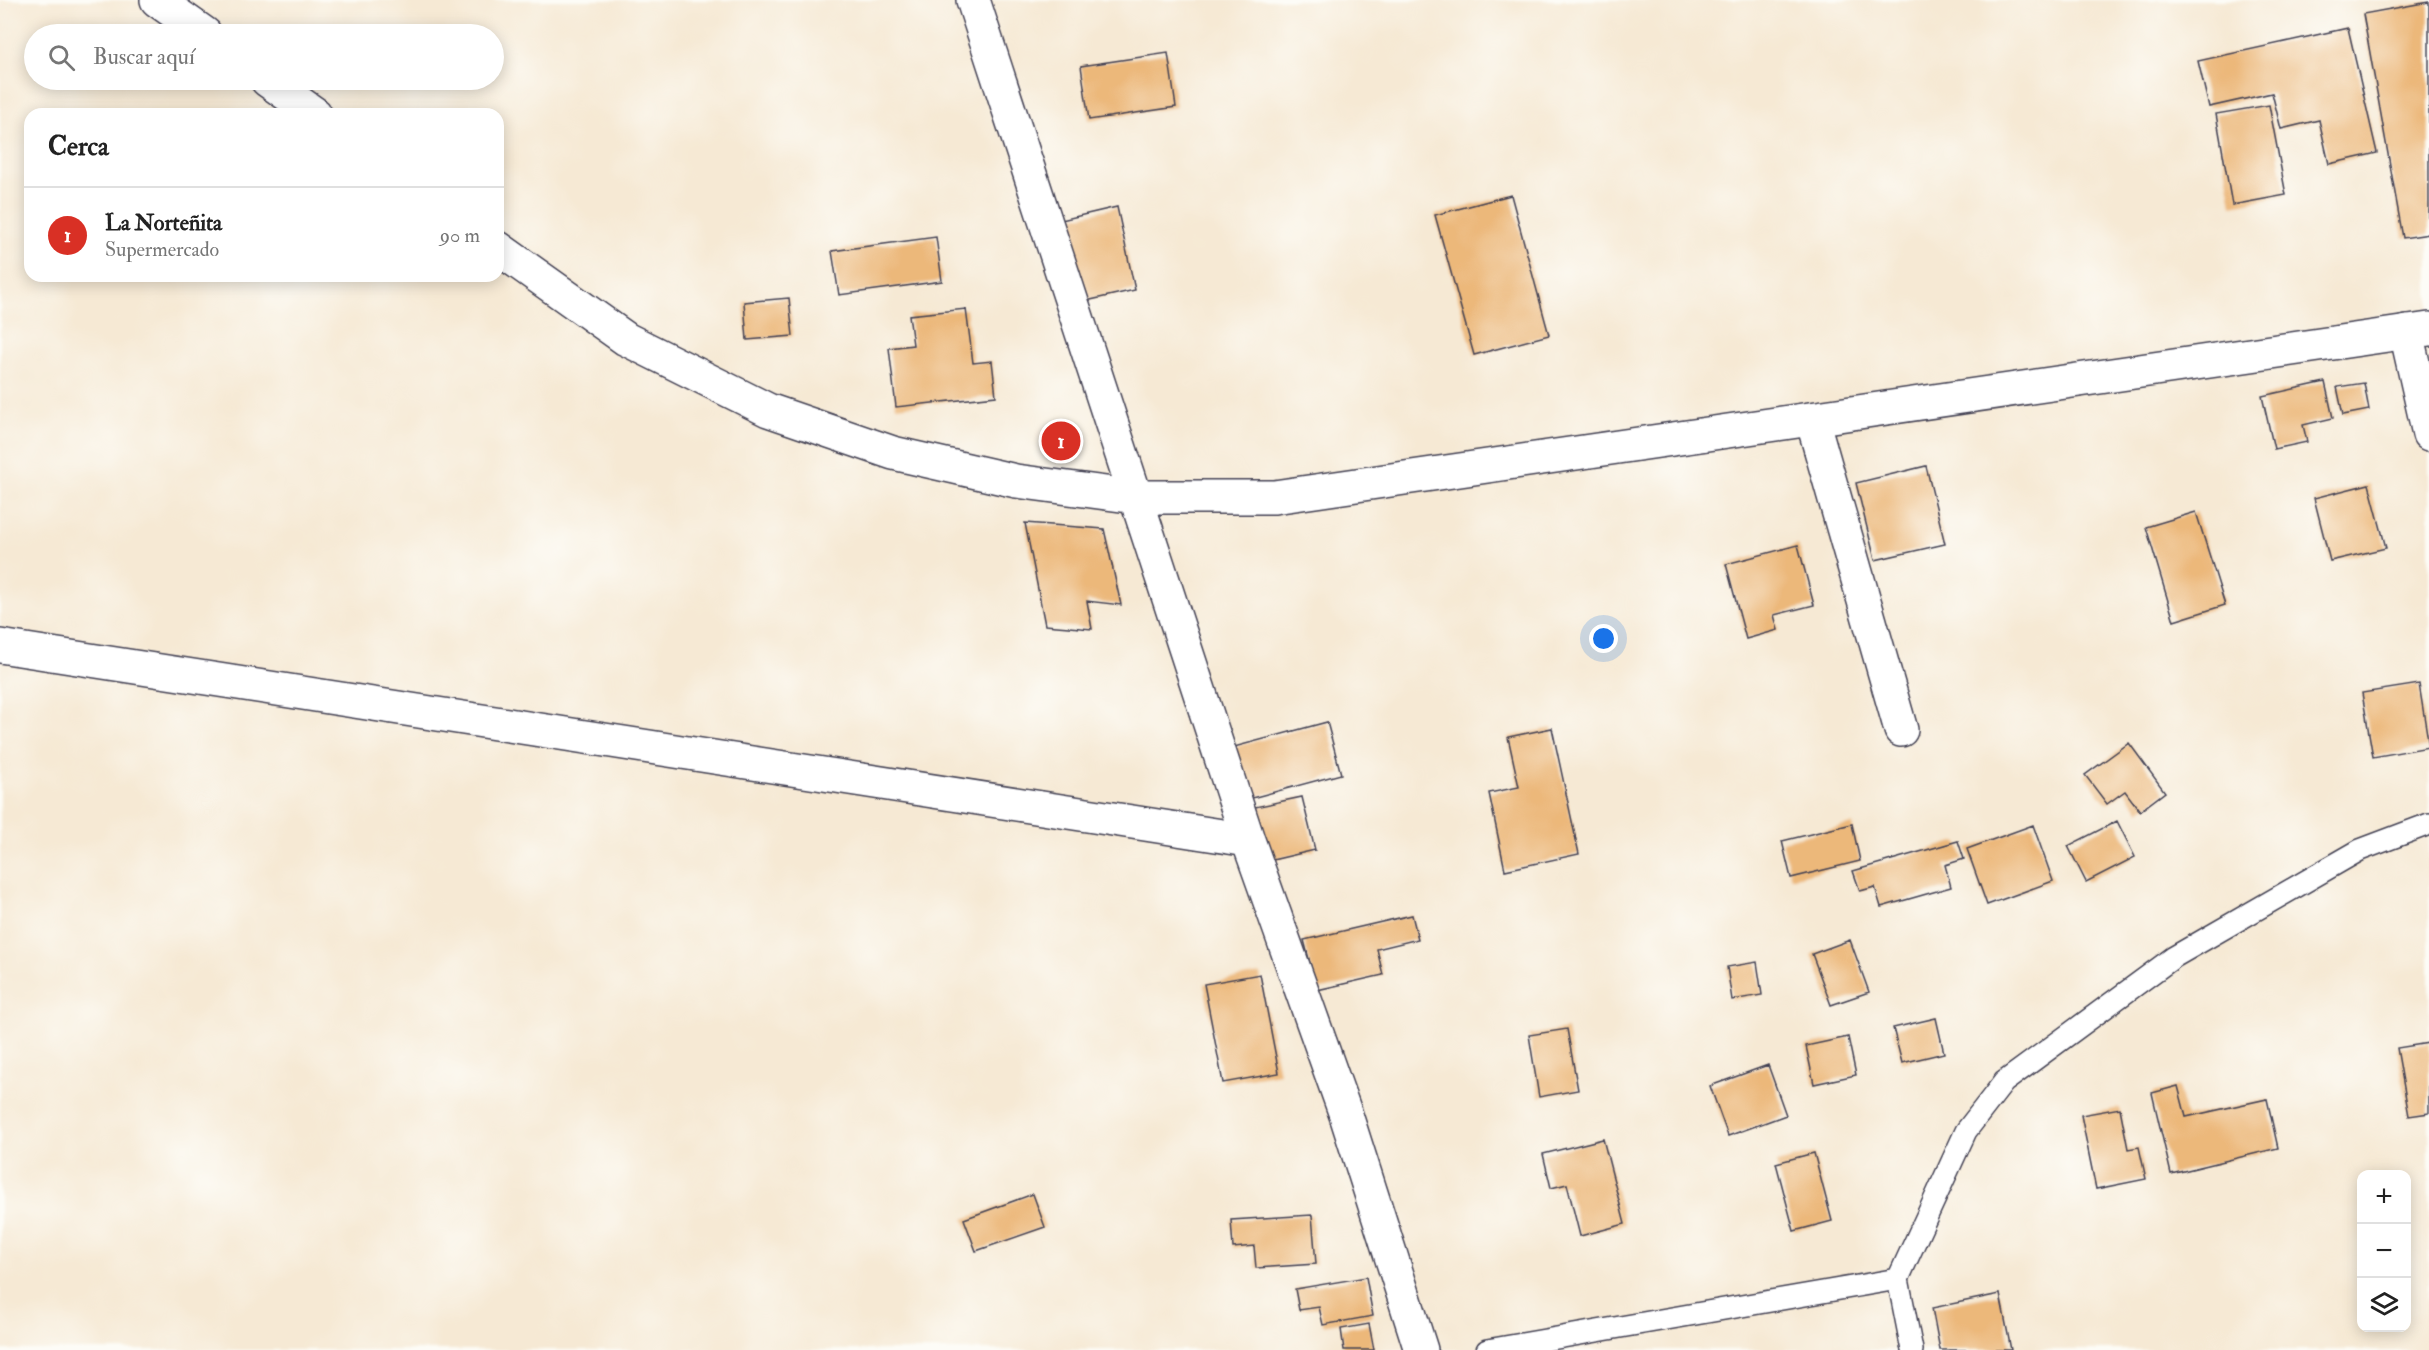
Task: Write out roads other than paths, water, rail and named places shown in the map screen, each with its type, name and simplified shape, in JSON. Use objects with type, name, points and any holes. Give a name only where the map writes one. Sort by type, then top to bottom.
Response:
[{"type":"street","points":[[158,0],[191,24]]},
{"type":"street","points":[[973,0],[1248,840],[1346,1115],[1421,1350]]},
{"type":"street","points":[[281,90],[307,108]]},
{"type":"street","points":[[504,252],[626,339],[768,410],[894,453],[1016,482],[1136,497],[1274,497],[2417,331],[2429,434]]},
{"type":"street","points":[[1812,419],[1902,730]]},
{"type":"street","points":[[0,646],[1248,840]]},
{"type":"lane","points":[[1912,1350],[1899,1279],[1966,1131],[2004,1082],[2174,957],[2360,850],[2429,824]]},
{"type":"lane","points":[[1487,1350],[1899,1279]]},
{"type":"place","name":"La Norteñita","points":[[1061,441]]}]
